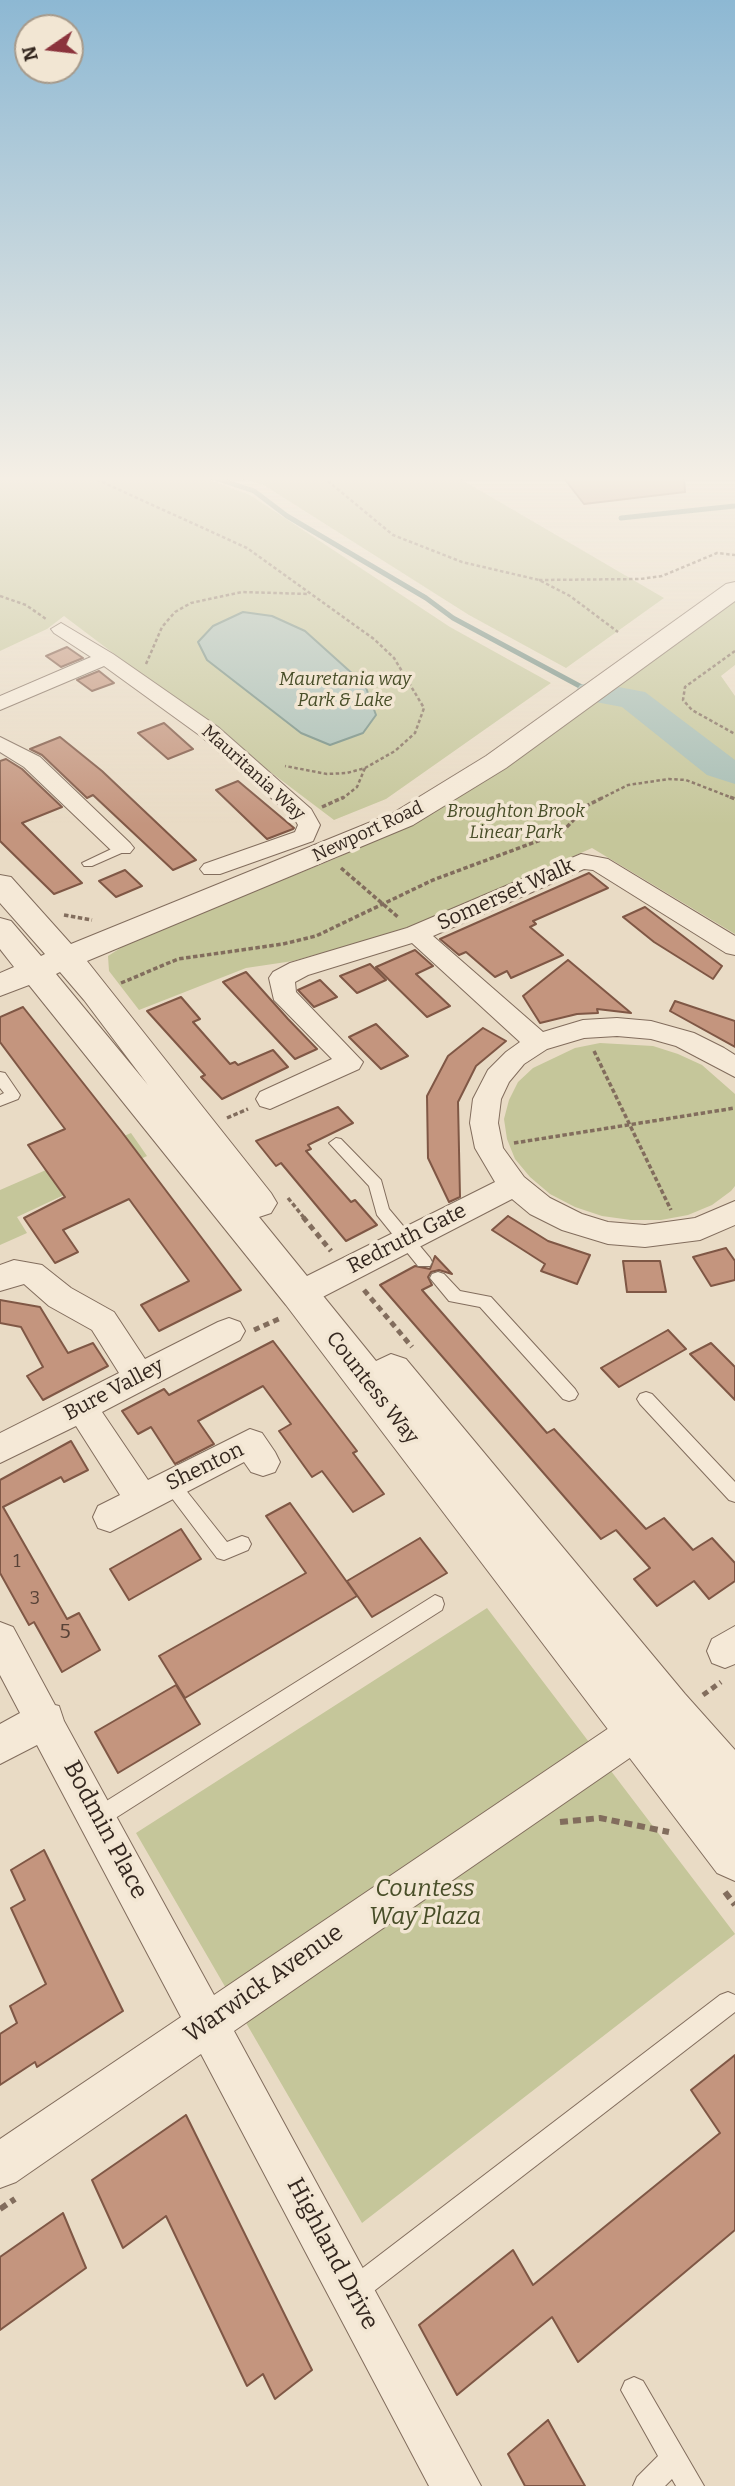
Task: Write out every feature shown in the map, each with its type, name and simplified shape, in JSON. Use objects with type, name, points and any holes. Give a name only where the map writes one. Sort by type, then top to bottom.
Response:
[{"type":"street","name":"Newport Road","points":[[29,962],[317,857],[403,819],[496,762],[729,593]]},
{"type":"street","name":"Mauritania Way","points":[[61,629],[210,732],[303,814],[309,825],[305,836],[212,869]]},
{"type":"street","points":[[0,705],[106,658]]},
{"type":"street","points":[[0,743],[32,762],[122,848]]},
{"type":"street","name":"Somerset Walk","points":[[270,1099],[350,1062],[283,994],[282,978],[299,969],[416,934],[581,861],[600,864],[735,947]]},
{"type":"street","points":[[0,884],[29,962]]},
{"type":"street","name":"Countess Way","points":[[0,928],[309,1288],[652,1721],[699,1812],[735,1855]]},
{"type":"street","name":"Somerset Walk","points":[[416,934],[538,1044]]},
{"type":"street","points":[[734,1215],[682,1233],[645,1236],[608,1233],[572,1222],[551,1212],[514,1185],[499,1167],[489,1148],[484,1123],[487,1099],[498,1077],[515,1058],[538,1044],[583,1029],[617,1027],[652,1030],[685,1039],[735,1068]]},
{"type":"street","name":"Redruth Gate","points":[[309,1288],[514,1185]]},
{"type":"street","points":[[0,1279],[14,1272],[32,1273],[60,1297],[103,1321],[138,1376]]},
{"type":"street","name":"Bure Valley","points":[[0,1449],[229,1331]]},
{"type":"street","name":"Shenton","points":[[82,1408],[141,1499]]},
{"type":"street","name":"Shenton","points":[[110,1517],[250,1443],[263,1462]]},
{"type":"street","name":"Bodmin Place","points":[[0,1639],[209,2022]]},
{"type":"street","points":[[0,1745],[46,1719]]},
{"type":"street","name":"Countess Way","points":[[652,1721],[735,1787]]},
{"type":"street","name":"Warwick Avenue","points":[[11,2180],[209,2022],[652,1721]]},
{"type":"street","name":"Highland Drive","points":[[209,2022],[456,2486]]},
{"type":"lane","points":[[88,863],[122,848]]},
{"type":"lane","points":[[0,1077],[13,1095],[0,1101]]},
{"type":"lane","points":[[336,1143],[376,1184],[382,1211],[424,1262]]},
{"type":"lane","points":[[438,1278],[455,1296],[485,1303],[569,1394]]},
{"type":"lane","points":[[646,1399],[735,1494]]},
{"type":"lane","points":[[171,1484],[224,1552],[242,1544]]},
{"type":"lane","points":[[99,1817],[435,1604]]},
{"type":"lane","points":[[352,2291],[728,2003]]},
{"type":"lane","points":[[634,2390],[673,2460],[691,2486]]},
{"type":"lane","points":[[646,2486],[673,2460]]},
{"type":"path","points":[[146,665],[162,627],[175,612],[212,596],[234,593]]},
{"type":"path","points":[[276,593],[309,594],[374,639],[394,658],[424,708],[415,733],[395,751],[365,768],[327,774],[278,764]]},
{"type":"path","points":[[564,593],[618,632]]},
{"type":"path","points":[[0,596],[26,605],[61,629]]},
{"type":"path","points":[[735,650],[685,687],[683,700],[692,710],[735,734]]},
{"type":"path","points":[[135,658],[156,671]]},
{"type":"path","points":[[303,814],[341,800],[358,788],[365,768]]},
{"type":"path","points":[[114,986],[178,959],[284,944],[316,936],[383,902],[562,832],[588,805],[628,785],[647,781],[686,780],[723,792],[735,799]]},
{"type":"path","points":[[317,857],[383,902]]},
{"type":"path","points":[[583,1029],[682,1233]]},
{"type":"path","points":[[489,1148],[735,1108]]},
{"type":"path","points":[[549,1830],[560,1822],[600,1818],[646,1829],[678,1832],[699,1812]]},
{"type":"path","points":[[0,2209],[11,2180]]},
{"type":"green space","name":"Mauretania way Park & Lake","points":[[0,593],[399,593],[450,627],[551,683],[386,799],[334,820],[64,616],[47,629],[0,651]]},
{"type":"green space","points":[[434,593],[655,593],[664,598],[566,668]]},
{"type":"green space","name":"Broughton Brook Linear Park","points":[[735,598],[735,665],[721,676],[735,696],[735,934],[592,848],[418,926],[293,961],[246,968],[139,1010],[109,971],[108,956],[133,940],[337,858],[436,807]]},
{"type":"green space","points":[[600,1043],[653,1046],[678,1054],[702,1065],[735,1094],[735,1186],[731,1191],[712,1205],[688,1215],[661,1220],[631,1220],[602,1216],[575,1207],[550,1194],[530,1177],[515,1159],[507,1139],[504,1119],[518,1082],[533,1068],[575,1048]]},
{"type":"green space","points":[[131,1133],[147,1156],[17,1217],[27,1233],[0,1245],[0,1190]]},
{"type":"green space","name":"Countess Way Plaza","points":[[487,1608],[735,1934],[362,2223],[136,1833]]},
{"type":"shaded area","points":[[243,612],[272,616],[305,631],[365,685],[376,715],[363,733],[330,745],[301,733],[207,660],[198,642],[213,626]]},
{"type":"building","points":[[67,647],[83,658],[61,667],[46,656]]},
{"type":"building","points":[[99,671],[114,683],[92,691],[77,680]]},
{"type":"building","points":[[164,723],[193,749],[168,759],[138,733]]},
{"type":"building","points":[[60,737],[102,771],[196,860],[173,870],[93,795],[87,798],[42,755],[30,749]]},
{"type":"building","points":[[6,759],[22,769],[62,807],[22,823],[82,883],[54,894],[0,841],[0,761]]},
{"type":"building","points":[[238,781],[294,828],[267,839],[216,790]]},
{"type":"building","points":[[125,870],[142,886],[116,897],[99,881]]},
{"type":"building","points":[[589,873],[608,888],[533,921],[536,924],[530,927],[563,955],[511,978],[507,971],[495,977],[466,952],[459,955],[440,939]]},
{"type":"building","points":[[645,907],[722,966],[713,979],[654,942],[623,917]]},
{"type":"building","points":[[415,950],[433,966],[416,974],[450,1006],[427,1017],[376,967]]},
{"type":"building","points":[[568,960],[631,1013],[597,1009],[598,1013],[577,1014],[540,1023],[523,996]]},
{"type":"building","points":[[370,964],[386,980],[357,993],[340,976]]},
{"type":"building","points":[[246,972],[317,1049],[295,1059],[223,982]]},
{"type":"building","points":[[320,980],[337,997],[314,1007],[298,990]]},
{"type":"building","points":[[181,997],[200,1019],[193,1022],[230,1064],[235,1062],[238,1065],[273,1050],[288,1067],[222,1099],[201,1077],[205,1075],[147,1011]]},
{"type":"building","points":[[675,1001],[735,1021],[735,1047],[670,1011]]},
{"type":"building","points":[[23,1007],[241,1290],[159,1331],[141,1305],[189,1281],[129,1199],[63,1230],[78,1252],[55,1263],[24,1218],[65,1197],[28,1145],[65,1129],[0,1042],[0,1017]]},
{"type":"building","points":[[376,1024],[408,1056],[381,1069],[349,1037]]},
{"type":"building","points":[[483,1028],[506,1041],[476,1066],[458,1102],[460,1197],[449,1202],[428,1158],[427,1096],[448,1056]]},
{"type":"building","points":[[338,1107],[353,1123],[308,1145],[311,1149],[306,1151],[351,1202],[355,1200],[377,1225],[346,1241],[281,1163],[276,1166],[256,1141]]},
{"type":"building","points":[[508,1216],[548,1241],[590,1255],[577,1284],[541,1271],[545,1264],[492,1230]]},
{"type":"building","points":[[726,1248],[735,1261],[735,1280],[711,1286],[693,1257]]},
{"type":"building","points":[[435,1256],[452,1274],[439,1270],[431,1272],[428,1277],[432,1285],[422,1290],[547,1433],[554,1429],[646,1529],[664,1518],[693,1550],[712,1538],[735,1563],[735,1581],[709,1599],[694,1581],[657,1606],[634,1579],[650,1568],[616,1530],[601,1539],[380,1285],[415,1266],[430,1269]]},
{"type":"building","points":[[623,1261],[660,1261],[666,1292],[627,1292]]},
{"type":"building","points":[[0,1300],[40,1307],[68,1353],[93,1343],[108,1366],[43,1400],[27,1376],[43,1367],[21,1327],[0,1323]]},
{"type":"building","points":[[668,1330],[686,1349],[619,1387],[601,1368]]},
{"type":"building","points":[[273,1341],[357,1451],[353,1453],[384,1494],[353,1512],[322,1471],[312,1477],[279,1431],[291,1424],[263,1386],[198,1421],[214,1444],[175,1464],[151,1427],[138,1434],[122,1411],[164,1389],[169,1395]]},
{"type":"building","points":[[711,1343],[735,1367],[735,1400],[690,1354]]},
{"type":"building","points":[[71,1441],[88,1470],[64,1482],[61,1477],[3,1507],[67,1619],[79,1613],[100,1650],[62,1672],[34,1622],[29,1625],[0,1573],[0,1480]]},
{"type":"building","points":[[290,1503],[357,1596],[185,1698],[159,1656],[306,1573],[266,1516]]},
{"type":"building","points":[[181,1529],[201,1559],[129,1600],[110,1569]]},
{"type":"building","points":[[420,1538],[447,1573],[372,1617],[347,1581]]},
{"type":"building","points":[[176,1685],[200,1724],[118,1773],[95,1732]]},
{"type":"building","points":[[44,1850],[123,2011],[37,2067],[35,2062],[0,2085],[0,2034],[17,2023],[10,2006],[46,1984],[11,1908],[25,1900],[11,1870]]},
{"type":"building","points":[[735,2055],[735,2230],[578,2362],[552,2317],[457,2395],[419,2325],[513,2250],[533,2285],[720,2133],[691,2090]]},
{"type":"building","points":[[186,2115],[312,2370],[275,2399],[263,2374],[247,2386],[166,2216],[123,2248],[92,2180]]},
{"type":"building","points":[[63,2213],[86,2268],[0,2330],[0,2257]]},
{"type":"building","points":[[548,2420],[585,2486],[525,2486],[508,2454]]},
{"type":"waterway","points":[[418,593],[453,618],[589,691]]},
{"type":"waterway","points":[[592,692],[633,699],[720,767],[735,773]]}]
